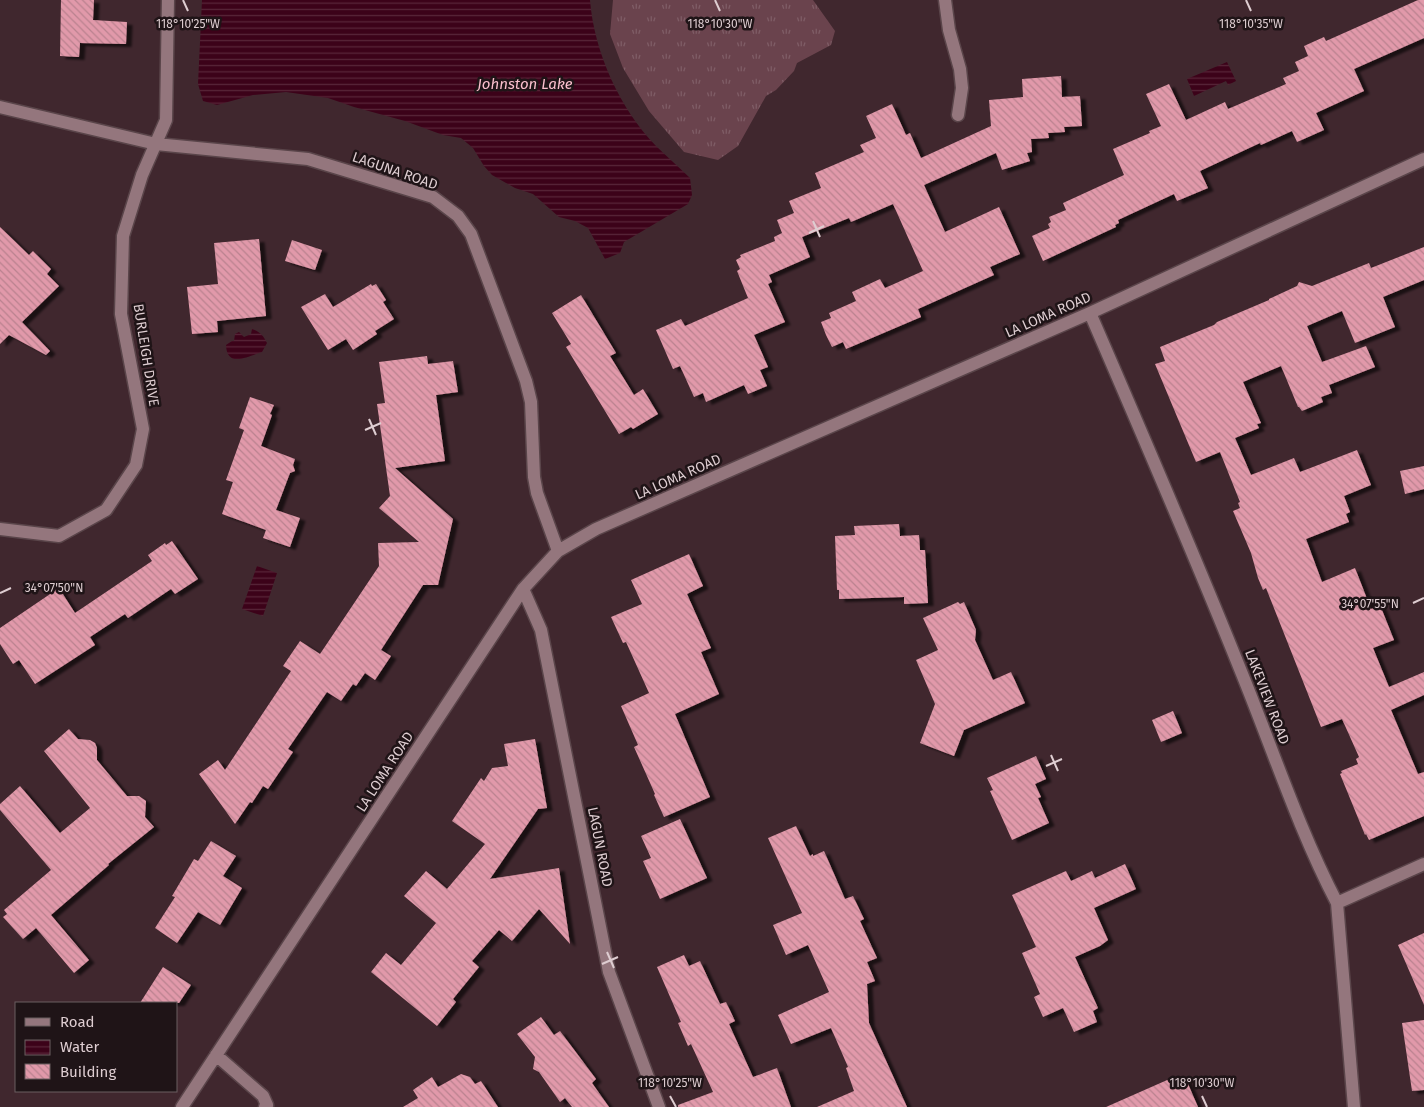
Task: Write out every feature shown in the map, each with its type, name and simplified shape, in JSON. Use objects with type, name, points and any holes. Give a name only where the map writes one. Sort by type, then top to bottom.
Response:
[{"type":"street","name":"BURLEIGH DRIVE","points":[[0,529],[59,536],[106,510],[136,466],[143,429],[121,314],[123,236],[142,175],[166,120],[168,0]]},
{"type":"street","points":[[945,0],[949,30],[960,69],[962,88],[958,115]]},
{"type":"street","name":"LAGUNA ROAD","points":[[0,107],[156,144],[308,158],[433,197],[458,216],[472,234],[526,381],[531,402],[534,478],[537,493],[558,551]]},
{"type":"street","name":"LA LOMA ROAD","points":[[182,1107],[523,589],[558,551],[596,529],[1090,313],[1424,159]]},
{"type":"street","name":"LAKEVIEW ROAD","points":[[1090,313],[1200,571],[1297,817],[1337,903],[1354,1107]]},
{"type":"street","name":"LAGUN ROAD","points":[[523,589],[541,630],[610,972],[659,1107]]},
{"type":"street","points":[[1337,903],[1424,864]]},
{"type":"street","points":[[216,1055],[263,1096],[267,1105],[265,1107]]},
{"type":"green space","points":[[613,0],[813,0],[835,31],[831,45],[797,63],[794,71],[776,90],[766,96],[738,146],[718,160],[684,152],[649,111],[623,68],[610,34]]},
{"type":"water","name":"Johnston Lake","points":[[202,0],[590,0],[597,40],[611,79],[620,97],[643,131],[690,178],[692,195],[688,204],[624,242],[620,253],[605,259],[588,228],[575,221],[559,217],[533,194],[515,188],[492,175],[473,148],[461,138],[443,135],[405,121],[328,98],[286,92],[253,95],[217,105],[203,101],[198,84]]},
{"type":"water","points":[[1227,62],[1236,81],[1228,85],[1226,81],[1194,96],[1187,79]]},
{"type":"water","points":[[252,329],[261,334],[267,343],[262,352],[239,359],[230,357],[226,345],[234,341],[235,334],[239,332],[244,337],[251,334]]},
{"type":"water","points":[[257,566],[277,573],[263,616],[242,609]]},
{"type":"building","points":[[61,0],[94,0],[93,20],[127,22],[126,44],[80,43],[79,57],[60,56]]},
{"type":"building","points":[[1418,0],[1424,0],[1424,38],[1354,69],[1364,91],[1316,113],[1324,130],[1297,142],[1292,131],[1261,145],[1260,143],[1200,171],[1208,188],[1177,201],[1174,194],[1118,220],[1119,223],[1115,225],[1116,227],[1043,261],[1032,236],[1050,228],[1048,224],[1051,222],[1049,217],[1066,210],[1063,203],[1124,175],[1113,149],[1150,133],[1149,131],[1161,126],[1146,94],[1169,84],[1186,120],[1225,102],[1228,109],[1286,84],[1283,78],[1299,71],[1295,62],[1308,56],[1304,46],[1324,37],[1326,41]]},
{"type":"building","points":[[1061,76],[1062,97],[1080,96],[1082,126],[1064,127],[1065,132],[1048,133],[1049,138],[1031,139],[1032,152],[1027,153],[1030,161],[1002,170],[996,153],[924,185],[945,232],[999,207],[1020,254],[990,267],[994,275],[918,309],[921,317],[846,349],[843,342],[832,347],[826,335],[821,322],[831,318],[829,313],[856,301],[852,292],[880,279],[885,288],[923,271],[893,204],[851,222],[849,218],[802,237],[810,257],[769,275],[772,282],[768,284],[785,322],[754,335],[768,367],[760,370],[767,386],[748,394],[744,385],[706,402],[703,393],[694,397],[680,366],[673,369],[656,330],[681,319],[685,326],[748,298],[737,271],[740,269],[736,260],[741,257],[740,255],[775,241],[774,237],[782,233],[777,220],[794,213],[789,201],[821,188],[815,173],[864,152],[860,145],[876,138],[866,116],[892,104],[906,135],[910,133],[921,158],[991,126],[989,100],[1023,97],[1022,79]]},
{"type":"building","points":[[0,227],[29,255],[33,251],[51,269],[47,274],[59,286],[22,322],[50,351],[46,355],[9,335],[0,344]]},
{"type":"building","points":[[259,239],[266,316],[217,321],[218,332],[192,334],[187,287],[218,284],[214,243]]},
{"type":"building","points":[[292,240],[322,250],[315,270],[285,261]]},
{"type":"building","points":[[1424,247],[1424,280],[1383,297],[1395,327],[1355,343],[1342,311],[1307,326],[1322,362],[1366,346],[1375,367],[1329,385],[1332,393],[1321,397],[1323,402],[1302,411],[1298,407],[1281,366],[1243,382],[1261,423],[1257,424],[1259,428],[1235,438],[1251,475],[1294,458],[1300,472],[1357,450],[1371,485],[1344,496],[1350,512],[1346,514],[1349,522],[1306,539],[1322,582],[1355,568],[1371,609],[1380,605],[1394,640],[1373,648],[1389,687],[1424,672],[1424,695],[1391,710],[1418,774],[1424,772],[1424,816],[1369,840],[1365,835],[1340,774],[1342,773],[1341,771],[1358,764],[1356,759],[1359,757],[1342,719],[1321,727],[1266,588],[1263,590],[1258,578],[1251,553],[1233,511],[1240,508],[1238,503],[1240,502],[1220,452],[1196,462],[1155,364],[1165,361],[1160,347],[1269,300],[1297,286],[1299,282],[1312,286],[1369,263],[1371,268]]},
{"type":"building","points":[[371,284],[372,286],[376,284],[386,300],[383,302],[394,319],[375,331],[377,334],[353,350],[346,339],[328,350],[301,307],[325,294],[333,307]]},
{"type":"building","points":[[581,295],[616,353],[610,356],[634,395],[643,389],[658,414],[633,429],[631,427],[619,434],[566,347],[571,344],[552,313]]},
{"type":"building","points":[[427,356],[428,364],[453,361],[458,392],[436,395],[445,461],[395,468],[453,519],[438,585],[423,585],[381,650],[391,656],[375,680],[365,673],[356,686],[353,684],[341,701],[327,692],[288,749],[293,752],[268,789],[263,786],[235,824],[199,774],[218,760],[225,770],[291,671],[283,666],[300,641],[320,654],[379,566],[378,543],[419,542],[379,508],[390,496],[377,404],[385,403],[379,362]]},
{"type":"building","points":[[250,397],[274,405],[261,446],[295,459],[293,465],[295,471],[290,473],[276,510],[300,518],[290,547],[263,538],[266,530],[222,514],[233,482],[226,480],[244,430],[239,428]]},
{"type":"building","points":[[1424,466],[1424,489],[1405,494],[1400,471]]},
{"type":"building","points":[[899,524],[900,536],[919,535],[920,550],[925,550],[928,603],[904,604],[904,597],[839,599],[835,536],[855,535],[854,526]]},
{"type":"building","points":[[172,541],[198,579],[175,594],[171,589],[128,618],[125,614],[90,637],[95,645],[35,684],[19,660],[13,664],[0,644],[0,628],[59,588],[75,613],[152,561],[148,555],[165,543],[166,545]]},
{"type":"building","points":[[689,554],[703,586],[687,594],[711,648],[701,652],[719,694],[675,714],[710,797],[664,817],[634,747],[638,745],[621,706],[649,693],[626,642],[623,643],[611,617],[642,604],[631,580]]},
{"type":"building","points":[[958,602],[960,604],[964,602],[976,630],[975,640],[993,680],[1011,672],[1025,703],[964,730],[954,756],[920,743],[935,704],[916,660],[938,650],[923,618]]},
{"type":"building","points":[[1173,711],[1182,733],[1161,742],[1152,720]]},
{"type":"building","points":[[69,729],[78,739],[90,740],[95,743],[97,760],[127,796],[139,796],[146,801],[145,817],[154,827],[108,864],[51,915],[89,960],[74,973],[36,928],[23,939],[3,917],[7,914],[4,910],[51,870],[0,810],[0,804],[20,786],[60,833],[90,808],[44,751]]},
{"type":"building","points":[[535,739],[547,808],[538,809],[490,879],[559,868],[570,944],[539,909],[512,941],[499,930],[472,961],[479,967],[453,999],[456,1002],[437,1026],[371,972],[386,953],[401,965],[436,923],[404,896],[426,871],[447,889],[485,844],[452,821],[481,778],[484,781],[492,768],[508,766],[504,744]]},
{"type":"building","points":[[1036,756],[1046,779],[1035,784],[1041,797],[1038,798],[1049,823],[1012,840],[990,791],[993,790],[987,778]]},
{"type":"building","points":[[680,819],[707,878],[660,899],[643,861],[651,858],[641,836]]},
{"type":"building","points":[[796,826],[810,856],[824,851],[845,899],[853,896],[864,919],[860,921],[877,958],[867,962],[875,981],[867,984],[869,1023],[907,1107],[817,1107],[854,1091],[846,1068],[848,1067],[831,1028],[791,1044],[778,1015],[829,992],[808,945],[786,955],[773,925],[802,913],[768,838]]},
{"type":"building","points":[[211,841],[236,856],[223,876],[242,888],[220,925],[198,912],[177,943],[155,928],[175,897],[172,896],[194,859],[198,861]]},
{"type":"building","points":[[1125,864],[1136,889],[1094,908],[1108,940],[1100,946],[1075,957],[1098,1008],[1093,1011],[1097,1022],[1074,1032],[1063,1008],[1043,1017],[1034,997],[1040,994],[1022,953],[1036,947],[1012,895],[1066,871],[1071,881],[1092,871],[1095,878]]},
{"type":"building","points":[[1424,933],[1424,1005],[1398,945]]},
{"type":"building","points":[[684,955],[689,966],[700,961],[720,1004],[726,1002],[735,1021],[729,1024],[753,1077],[777,1068],[791,1107],[678,1107],[678,1105],[713,1092],[691,1044],[688,1046],[678,1023],[681,1022],[657,967]]},
{"type":"building","points":[[163,967],[191,985],[179,1003],[141,1002]]},
{"type":"building","points":[[541,1017],[554,1035],[560,1031],[596,1079],[592,1083],[609,1107],[572,1107],[565,1098],[560,1102],[539,1072],[533,1069],[535,1057],[517,1034]]},
{"type":"building","points":[[1424,1020],[1424,1090],[1412,1091],[1402,1023]]},
{"type":"building","points":[[461,1074],[470,1077],[475,1084],[481,1081],[498,1107],[403,1107],[418,1098],[413,1090],[432,1077],[438,1087]]},
{"type":"building","points":[[1174,1077],[1175,1081],[1185,1077],[1198,1107],[1106,1107]]}]
